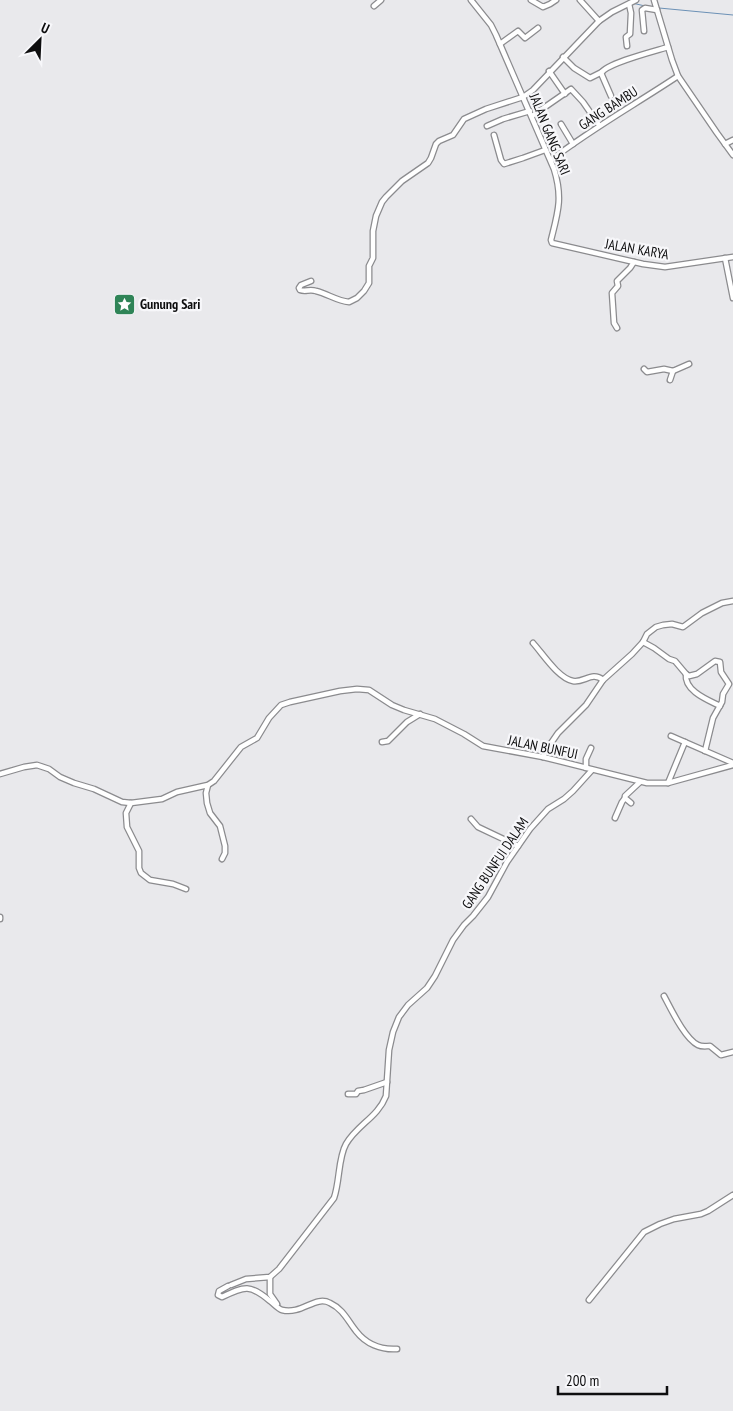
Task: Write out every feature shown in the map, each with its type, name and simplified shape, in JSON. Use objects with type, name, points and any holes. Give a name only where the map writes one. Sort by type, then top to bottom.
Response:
[{"type":"street","points":[[374,6],[381,0]]},
{"type":"street","name":"JALAN GANG SARI","points":[[471,0],[490,26],[500,44],[551,160],[557,178],[559,209],[551,242],[556,245],[597,253]]},
{"type":"street","points":[[530,0],[543,7],[556,0]]},
{"type":"street","points":[[580,0],[599,21]]},
{"type":"street","points":[[311,281],[301,285],[300,290],[304,292],[309,290],[317,291],[349,302],[357,298],[369,283],[369,266],[373,258],[373,231],[376,216],[382,202],[390,192],[428,163],[436,144],[453,135],[464,119],[523,97],[533,90],[599,21],[612,12],[633,2]]},
{"type":"street","points":[[628,46],[626,37],[630,34],[633,2]]},
{"type":"street","points":[[644,31],[642,10],[656,6],[678,76],[733,155]]},
{"type":"street","points":[[500,44],[518,31],[525,38],[538,28]]},
{"type":"street","points":[[563,57],[574,68],[590,78],[602,72],[605,68],[668,47]]},
{"type":"street","points":[[550,71],[565,94]]},
{"type":"street","points":[[602,72],[602,77],[611,96]]},
{"type":"street","name":"GANG BAMBU","points":[[551,160],[599,125],[619,115],[678,76]]},
{"type":"street","points":[[487,126],[504,119],[531,114],[565,94],[570,89],[583,102],[599,125]]},
{"type":"street","points":[[561,124],[573,144]]},
{"type":"street","points":[[494,135],[501,160],[504,164],[545,150]]},
{"type":"street","points":[[725,144],[733,140]]},
{"type":"street","name":"JALAN KARYA","points":[[597,253],[634,262],[671,267],[733,257]]},
{"type":"street","points":[[725,258],[733,298]]},
{"type":"street","points":[[617,328],[614,323],[612,293],[618,286],[616,281],[634,262]]},
{"type":"street","points":[[644,369],[647,372],[664,369],[673,370],[689,364]]},
{"type":"street","points":[[670,380],[673,370]]},
{"type":"street","points":[[543,757],[554,738],[586,705],[603,680],[632,654],[643,642],[647,634],[656,627],[669,624],[683,626],[702,613],[722,603],[733,601]]},
{"type":"street","points":[[643,642],[675,661],[686,674],[692,676],[716,661],[720,661],[721,672],[729,684],[713,718],[705,751]]},
{"type":"street","points":[[533,643],[563,676],[576,681],[594,676],[600,677],[603,680]]},
{"type":"street","points":[[686,674],[686,681],[697,694],[720,706]]},
{"type":"street","name":"JALAN BUNFUI","points":[[208,784],[217,777],[241,748],[257,738],[269,718],[281,705],[330,693],[357,689],[369,690],[404,710],[446,724],[483,746],[543,757],[640,782],[668,783],[733,764]]},
{"type":"street","points":[[382,742],[388,741],[407,722],[420,714]]},
{"type":"street","points":[[671,736],[733,764]]},
{"type":"street","points":[[668,783],[685,742]]},
{"type":"street","points":[[586,768],[586,759],[591,748]]},
{"type":"street","points":[[0,774],[37,765],[50,769],[60,777],[74,783],[94,789],[122,802],[131,803],[162,799],[176,792],[208,784],[206,793],[207,803],[210,813],[220,826],[225,846],[225,853],[222,859]]},
{"type":"street","name":"GANG BUNFUI DALAM","points":[[270,1278],[334,1198],[341,1157],[346,1144],[378,1111],[386,1096],[389,1050],[392,1032],[399,1017],[408,1005],[427,988],[453,940],[488,897],[507,862],[530,829],[545,812],[564,799],[592,770]]},
{"type":"street","points":[[615,818],[627,793],[640,782]]},
{"type":"street","points":[[625,798],[631,803]]},
{"type":"street","points":[[131,803],[126,812],[127,827],[138,851],[141,873],[150,880],[173,884],[186,889]]},
{"type":"street","points":[[471,819],[478,827],[518,846]]},
{"type":"street","points":[[664,996],[679,1023],[693,1042],[703,1046],[710,1046],[721,1055],[733,1052]]},
{"type":"street","points":[[348,1094],[356,1094],[358,1091],[387,1082]]},
{"type":"street","points":[[589,1300],[644,1232],[674,1219],[701,1214],[733,1195]]},
{"type":"street","points":[[280,1310],[270,1294],[270,1278],[246,1279],[219,1291],[218,1295],[222,1297],[241,1288],[252,1289],[280,1310],[294,1310],[304,1308],[312,1303],[327,1301],[340,1309],[365,1340],[386,1350],[397,1349]]},
{"type":"waterway","points":[[632,3],[645,6]]},
{"type":"waterway","points":[[659,8],[733,15]]},
{"type":"place","name":"Gunung Sari","points":[[124,304]]}]
